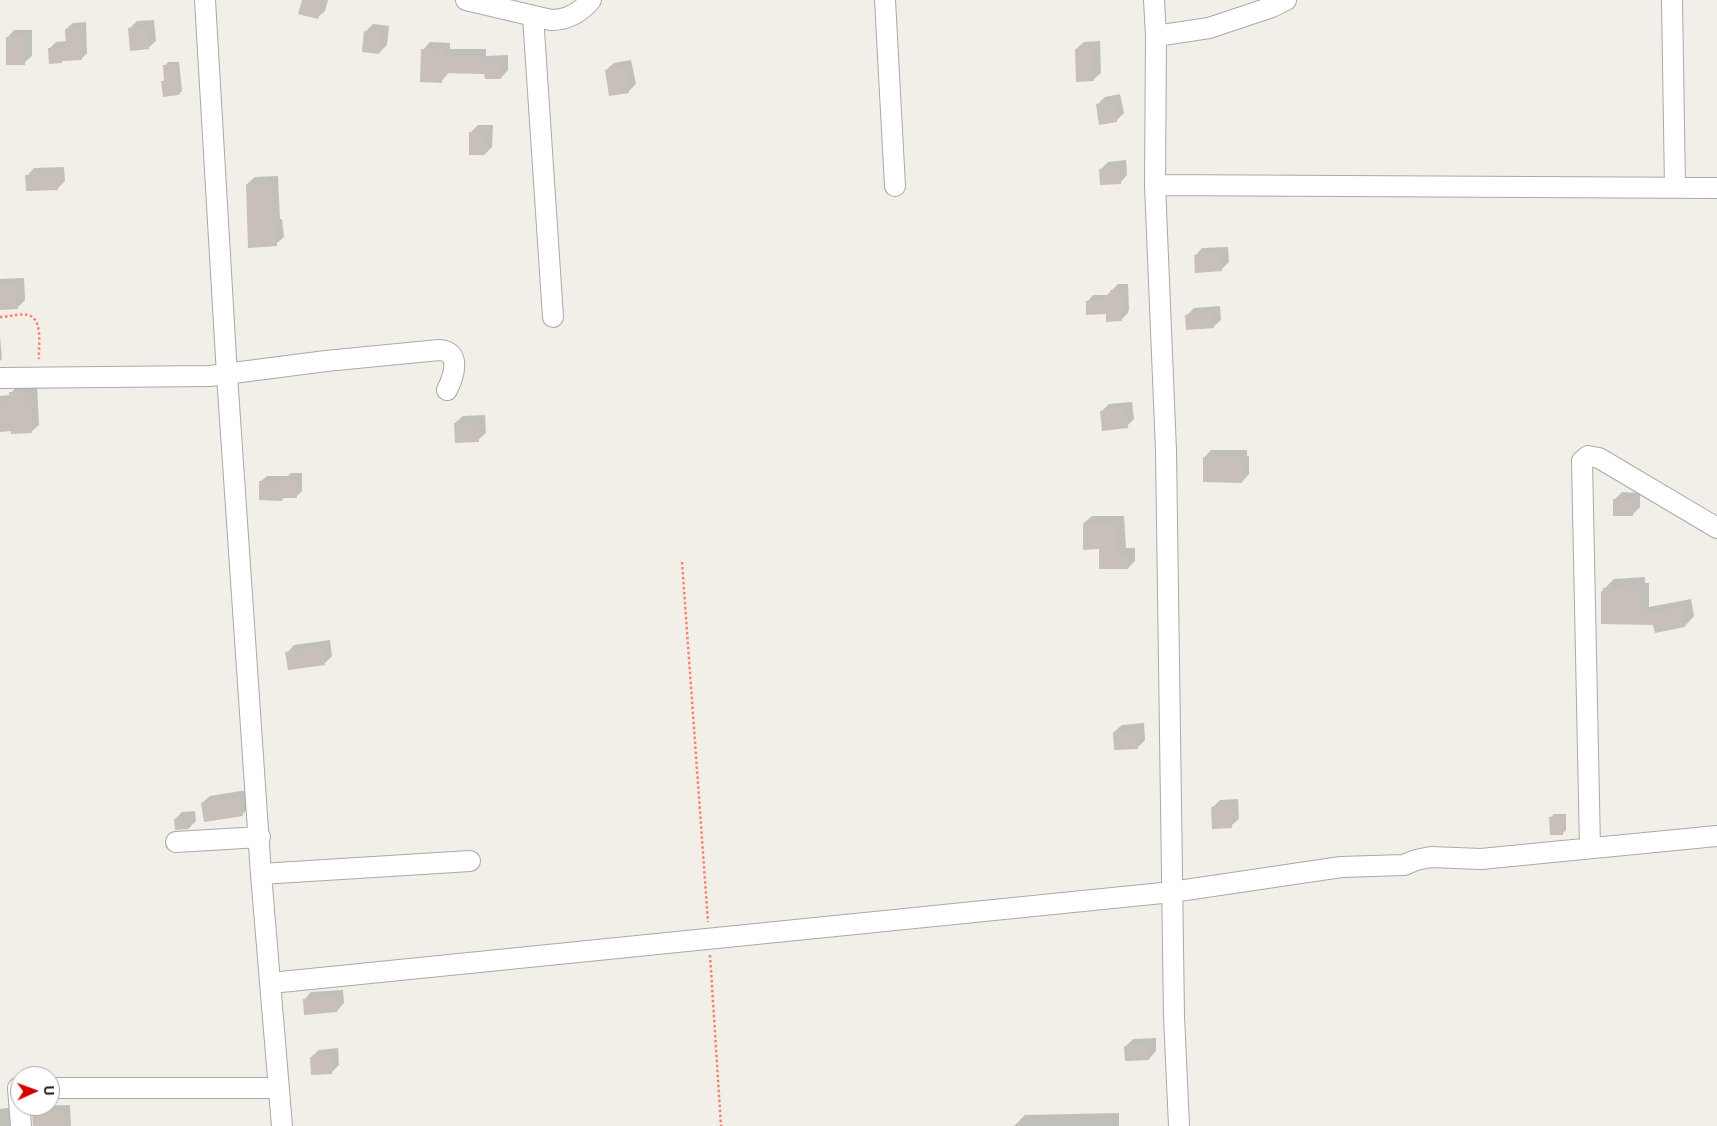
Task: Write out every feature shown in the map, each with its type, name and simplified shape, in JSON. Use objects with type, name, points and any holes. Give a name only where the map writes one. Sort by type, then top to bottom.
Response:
[{"type":"street","points":[[205,0],[227,375],[260,837],[261,874],[282,1126]]},
{"type":"street","points":[[466,0],[551,20],[562,20],[574,15],[590,0]]},
{"type":"street","points":[[885,0],[895,186]]},
{"type":"street","points":[[1154,0],[1156,36],[1156,185],[1166,451],[1174,1016],[1179,1126]]},
{"type":"street","points":[[1156,36],[1209,28],[1272,7],[1286,0]]},
{"type":"street","points":[[1672,0],[1675,188]]},
{"type":"street","points":[[533,16],[553,316]]},
{"type":"street","points":[[1156,185],[1717,188]]},
{"type":"street","points":[[0,378],[227,375],[326,361],[446,350],[451,355],[454,366],[453,378],[447,390]]},
{"type":"street","points":[[1590,848],[1582,460],[1588,456],[1599,458],[1717,528]]},
{"type":"street","points":[[271,983],[1172,892],[1341,867],[1395,866],[1431,857],[1481,860],[1717,836]]},
{"type":"street","points":[[176,842],[260,837]]},
{"type":"street","points":[[261,874],[470,861]]},
{"type":"street","points":[[60,1088],[279,1088]]},
{"type":"path","points":[[0,317],[27,315],[33,318],[40,336],[39,362],[41,378]]},
{"type":"path","points":[[682,562],[721,1126]]},
{"type":"building","points":[[302,0],[323,0],[318,19],[298,14]]},
{"type":"building","points":[[147,26],[149,49],[130,51],[128,28]]},
{"type":"building","points":[[80,28],[82,60],[49,64],[48,48],[66,47],[65,29]]},
{"type":"building","points":[[364,31],[382,33],[379,54],[362,52]]},
{"type":"building","points":[[6,37],[25,37],[25,65],[6,65]]},
{"type":"building","points":[[1093,48],[1094,81],[1076,82],[1075,49]]},
{"type":"building","points":[[421,49],[443,50],[443,56],[479,56],[479,63],[501,62],[501,79],[485,79],[484,74],[442,73],[442,83],[420,82]]},
{"type":"building","points":[[163,65],[176,65],[179,95],[163,97],[161,81],[164,81]]},
{"type":"building","points":[[624,66],[629,93],[609,96],[605,70]]},
{"type":"building","points":[[1113,101],[1117,122],[1099,125],[1096,104]]},
{"type":"building","points":[[469,132],[486,132],[485,155],[469,155]]},
{"type":"building","points":[[1119,167],[1121,184],[1100,185],[1099,169]]},
{"type":"building","points":[[57,174],[58,190],[26,191],[25,175]]},
{"type":"building","points":[[271,183],[273,226],[275,226],[277,246],[248,248],[246,184]]},
{"type":"building","points":[[1221,253],[1222,271],[1195,273],[1194,255]]},
{"type":"building","points":[[17,285],[18,309],[0,310],[0,286]]},
{"type":"building","points":[[1110,290],[1122,290],[1122,321],[1106,322],[1106,314],[1086,315],[1086,301],[1105,300],[1105,295],[1110,295]]},
{"type":"building","points":[[1213,313],[1214,328],[1186,330],[1185,315]]},
{"type":"building","points":[[9,392],[30,392],[32,433],[11,434],[11,431],[0,432],[0,402],[10,402]]},
{"type":"building","points":[[1125,408],[1128,428],[1102,431],[1100,411]]},
{"type":"building","points":[[478,422],[479,442],[455,443],[454,423]]},
{"type":"building","points":[[1203,457],[1240,457],[1240,463],[1242,463],[1242,483],[1203,482]]},
{"type":"building","points":[[284,478],[297,479],[297,498],[282,498],[282,501],[259,500],[259,481],[284,482]]},
{"type":"building","points":[[1613,499],[1633,500],[1633,516],[1613,516]]},
{"type":"building","points":[[1083,523],[1117,523],[1118,555],[1128,555],[1128,569],[1099,569],[1099,549],[1083,550]]},
{"type":"building","points":[[1636,586],[1637,592],[1640,592],[1640,616],[1681,607],[1685,627],[1655,633],[1653,625],[1601,624],[1601,591],[1603,591],[1603,588]]},
{"type":"building","points":[[323,647],[325,665],[288,670],[285,652]]},
{"type":"building","points":[[1137,730],[1138,749],[1114,750],[1113,732]]},
{"type":"building","points":[[240,797],[243,816],[204,822],[201,803]]},
{"type":"building","points":[[1231,806],[1232,828],[1212,829],[1211,807]]},
{"type":"building","points":[[1549,817],[1563,817],[1563,835],[1550,835]]},
{"type":"building","points":[[188,818],[189,829],[175,830],[174,819]]},
{"type":"building","points":[[336,997],[337,1012],[304,1015],[303,999]]},
{"type":"building","points":[[1149,1045],[1149,1060],[1125,1061],[1124,1046]]},
{"type":"building","points":[[331,1055],[332,1074],[311,1075],[310,1057]]},
{"type":"building","points":[[60,1112],[63,1112],[64,1126],[33,1126],[32,1116],[60,1116]]}]
